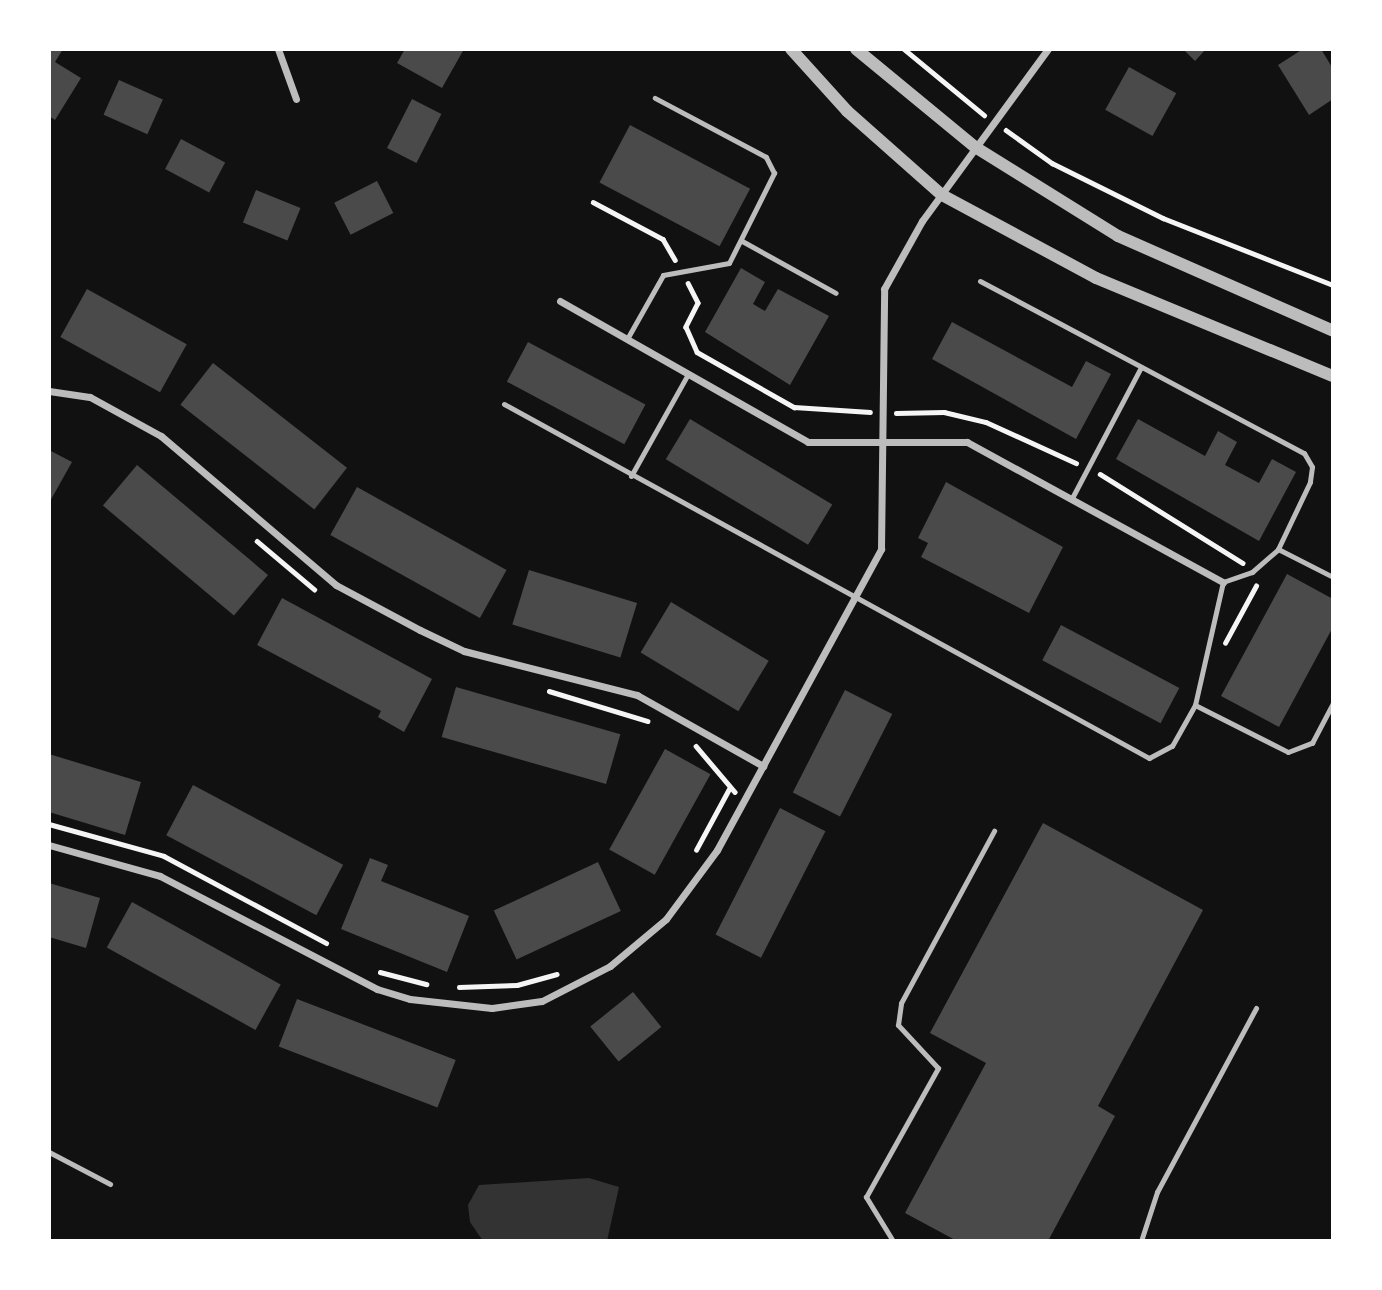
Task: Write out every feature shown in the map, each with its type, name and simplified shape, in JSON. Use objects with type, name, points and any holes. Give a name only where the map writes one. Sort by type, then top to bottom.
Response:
[{"type":"street","points":[[278,49],[296,99]]},
{"type":"street","points":[[791,49],[847,111],[942,195],[1096,278],[1333,376]]},
{"type":"street","points":[[856,49],[975,146],[1118,236],[1333,331]]},
{"type":"street","points":[[49,845],[160,876],[377,989],[492,1008],[542,1000],[610,966],[666,919],[717,850],[881,549],[880,440],[884,289],[975,146],[1048,49]]},
{"type":"street","points":[[560,301],[808,442],[967,442],[1223,582]]},
{"type":"street","points":[[49,391],[90,397],[161,436],[325,578],[420,630],[464,651],[637,695],[763,766]]},
{"type":"lane","points":[[627,339],[663,275],[729,263],[771,184],[774,173],[766,157],[655,98]]},
{"type":"lane","points":[[742,241],[836,293]]},
{"type":"lane","points":[[504,404],[1149,758],[1171,746],[1195,705],[1223,582],[1252,572],[1278,549],[1310,482],[1312,467],[1304,453],[980,281]]},
{"type":"lane","points":[[1072,498],[1140,367]]},
{"type":"lane","points":[[631,476],[688,374]]},
{"type":"lane","points":[[1278,549],[1333,577]]},
{"type":"lane","points":[[1195,705],[1288,752],[1312,743],[1333,703]]},
{"type":"lane","points":[[892,1241],[866,1197],[938,1068],[898,1025],[901,1003],[993,831]]},
{"type":"lane","points":[[1141,1241],[1157,1192],[1256,1008]]},
{"type":"lane","points":[[49,1152],[110,1184]]},
{"type":"path","points":[[904,49],[994,122],[1052,163],[1151,212],[1333,285]]},
{"type":"path","points":[[689,863],[729,789]]},
{"type":"path","points":[[49,824],[164,856],[338,950]]},
{"type":"path","points":[[369,966],[440,985]]},
{"type":"path","points":[[453,986],[517,985],[569,972]]},
{"type":"shaded area","points":[[589,1178],[619,1187],[607,1241],[483,1241],[470,1222],[468,1205],[479,1185]]},
{"type":"building","points":[[49,49],[63,49],[55,62],[81,78],[55,120],[49,116]]},
{"type":"building","points":[[405,49],[464,49],[442,88],[397,63]]},
{"type":"building","points":[[1183,49],[1206,49],[1195,61]]},
{"type":"building","points":[[1303,49],[1321,49],[1333,69],[1333,99],[1309,115],[1278,65]]},
{"type":"building","points":[[1129,67],[1176,93],[1152,136],[1105,110]]},
{"type":"building","points":[[119,80],[163,100],[147,134],[104,115]]},
{"type":"building","points":[[412,99],[441,114],[416,163],[387,148]]},
{"type":"building","points":[[630,125],[750,189],[720,246],[599,182]]},
{"type":"building","points":[[181,139],[225,162],[209,192],[165,169]]},
{"type":"building","points":[[377,181],[393,213],[351,235],[334,203]]},
{"type":"building","points":[[256,190],[301,208],[287,240],[243,222]]},
{"type":"building","points":[[741,268],[765,282],[753,304],[765,311],[778,289],[829,316],[790,385],[705,332]]},
{"type":"building","points":[[87,289],[187,344],[160,392],[60,337]]},
{"type":"building","points":[[952,322],[1072,387],[1086,361],[1111,374],[1076,439],[932,359]]},
{"type":"building","points":[[528,342],[645,404],[624,444],[507,382]]},
{"type":"building","points":[[213,363],[347,468],[314,509],[180,405]]},
{"type":"building","points":[[690,419],[832,504],[808,545],[666,459]]},
{"type":"building","points":[[1138,419],[1205,456],[1218,431],[1237,442],[1225,465],[1259,483],[1272,459],[1296,472],[1259,541],[1116,459]]},
{"type":"building","points":[[49,450],[72,462],[49,503]]},
{"type":"building","points":[[137,465],[268,575],[234,616],[103,506]]},
{"type":"building","points":[[946,482],[1063,547],[1029,613],[921,557],[928,543],[918,538]]},
{"type":"building","points":[[357,487],[507,570],[480,618],[330,535]]},
{"type":"building","points":[[529,570],[637,603],[620,658],[512,625]]},
{"type":"building","points":[[1287,574],[1333,599],[1333,627],[1279,727],[1221,696]]},
{"type":"building","points":[[282,598],[432,679],[404,732],[378,717],[381,711],[257,645]]},
{"type":"building","points":[[671,602],[769,661],[738,711],[641,653]]},
{"type":"building","points":[[1061,625],[1179,688],[1161,723],[1042,660]]},
{"type":"building","points":[[456,687],[620,734],[606,784],[442,737]]},
{"type":"building","points":[[845,690],[892,714],[840,817],[793,792]]},
{"type":"building","points":[[665,749],[710,774],[655,875],[609,850]]},
{"type":"building","points":[[49,754],[141,782],[125,835],[49,812]]},
{"type":"building","points":[[193,785],[343,865],[316,915],[166,835]]},
{"type":"building","points":[[780,808],[825,831],[761,958],[716,935]]},
{"type":"building","points":[[1043,823],[1203,910],[1098,1106],[1115,1116],[1048,1241],[957,1241],[905,1213],[986,1063],[930,1033]]},
{"type":"building","points":[[370,858],[388,865],[381,881],[469,916],[447,972],[341,929]]},
{"type":"building","points":[[598,862],[621,911],[517,960],[494,911]]},
{"type":"building","points":[[49,883],[100,898],[86,948],[49,937]]},
{"type":"building","points":[[132,902],[281,984],[255,1030],[107,947]]},
{"type":"building","points":[[633,992],[661,1027],[619,1062],[590,1027]]},
{"type":"building","points":[[297,999],[456,1060],[437,1108],[279,1047]]}]
